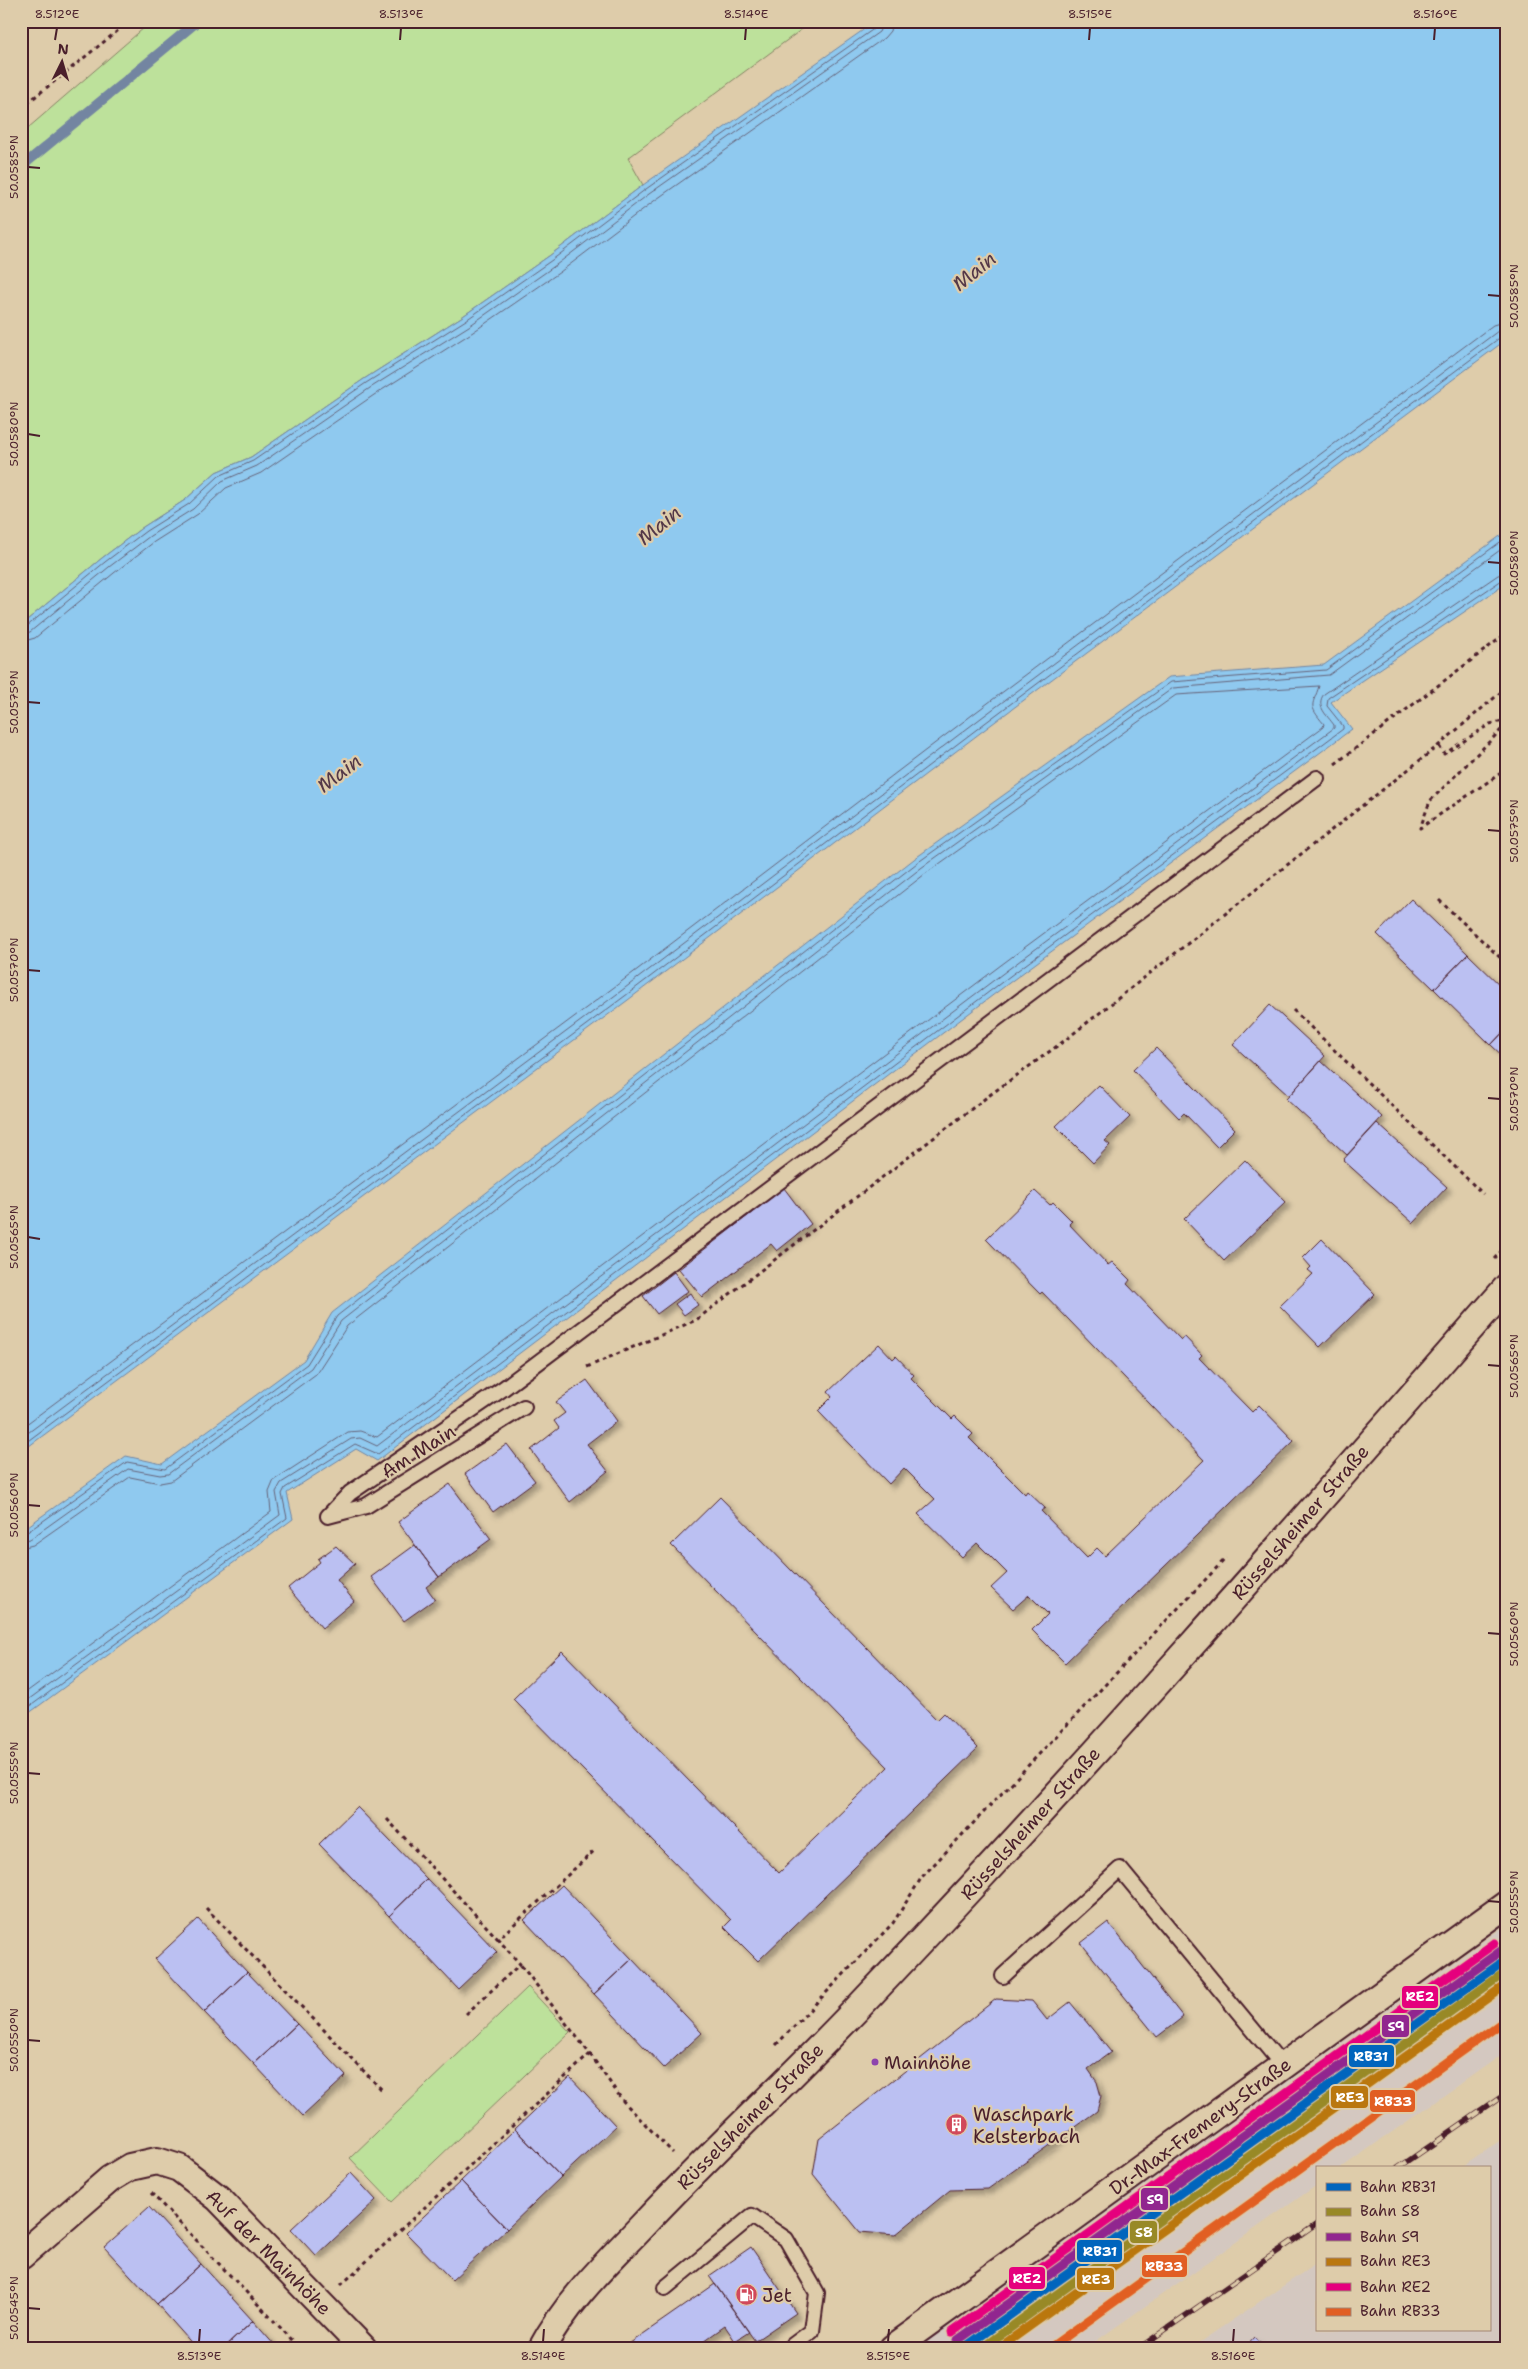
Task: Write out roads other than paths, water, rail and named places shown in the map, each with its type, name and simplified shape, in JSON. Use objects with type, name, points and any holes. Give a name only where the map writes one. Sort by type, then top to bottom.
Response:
[{"type":"street","name":"Rüsselsheimer Straße","points":[[542,2348],[556,2323],[598,2273],[694,2172],[840,2027],[962,1898],[1275,1552],[1507,1288]]},
{"type":"street","name":"Dr.-Max-Fremery-Straße","points":[[894,2348],[1507,1904]]},
{"type":"street","name":"Auf der Mainhöhe","points":[[21,2256],[110,2179],[130,2167],[157,2161],[179,2168],[218,2198],[363,2348]]},
{"type":"lane","name":"Am Main","points":[[524,1407],[366,1506],[328,1516],[356,1488],[504,1388],[1317,778]]},
{"type":"lane","points":[[1003,1976],[1120,1869],[1283,2066]]},
{"type":"lane","points":[[665,2288],[752,2216],[786,2239],[817,2293],[812,2331],[789,2348]]},
{"type":"water","name":"Main","points":[[876,21],[1507,21],[1507,339],[988,727],[628,1000],[21,1452],[21,625],[102,558],[143,527],[185,500],[216,472],[251,457],[364,379],[463,316],[549,256],[643,185]]},
{"type":"water","points":[[1507,531],[1507,583],[1331,702],[1352,729],[1013,980],[377,1461],[356,1449],[287,1493],[293,1519],[21,1719],[21,1531],[126,1456],[162,1464],[304,1360],[332,1313],[914,859],[1169,677],[1324,665]]},
{"type":"waterway","points":[[21,167],[198,21]]},
{"type":"railway","points":[[1401,2166],[1507,2093]]},
{"type":"railway","points":[[1139,2348],[1316,2225]]},
{"type":"rail line","name":"RE2","points":[[952,2332],[1495,1943]]},
{"type":"rail line","name":"S9","points":[[958,2340],[1501,1951]]},
{"type":"rail line","name":"RB31","points":[[964,2348],[1507,1959]]},
{"type":"rail line","name":"S8","points":[[982,2348],[1507,1971]]},
{"type":"rail line","name":"RE3","points":[[999,2348],[1507,1984]]},
{"type":"rail line","name":"RB33","points":[[1050,2348],[1507,2019]]},
{"type":"place","name":"Mainhöhe","points":[[875,2062]]},
{"type":"place","name":"Waschpark Kelsterbach","points":[[957,2125]]},
{"type":"place","name":"Jet","points":[[746,2295]]}]
